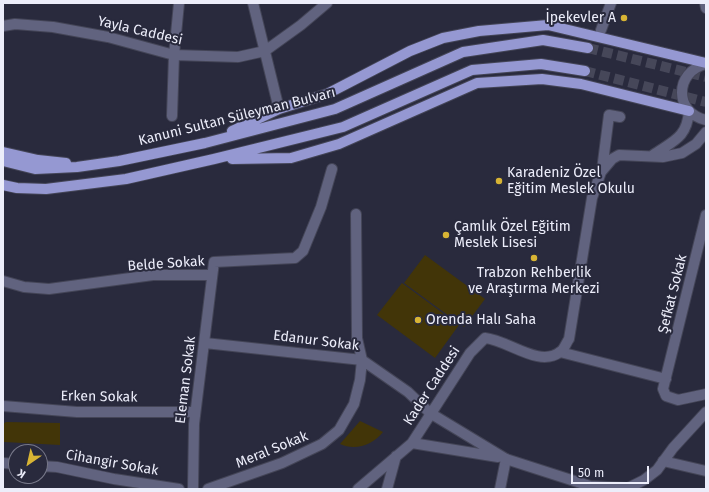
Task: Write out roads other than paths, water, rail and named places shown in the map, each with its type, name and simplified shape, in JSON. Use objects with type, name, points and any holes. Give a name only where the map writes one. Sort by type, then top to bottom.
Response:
[{"type":"main road","points":[[205,143],[279,109],[327,94],[410,51],[443,38],[479,31],[548,25],[706,64]]},
{"type":"main road","name":"Kanuni Sultan Süleyman Bulvarı","points":[[3,161],[35,169],[92,165],[205,143],[335,109],[463,52],[543,40],[588,48]]},
{"type":"main road","points":[[3,185],[17,188],[46,189],[126,179],[214,159],[343,127],[472,70],[541,64],[585,71]]},
{"type":"main road","points":[[214,159],[291,158],[339,144],[477,83],[542,79],[581,84],[689,111]]},
{"type":"main road","points":[[3,152],[38,160],[92,165]]},
{"type":"street","points":[[172,116],[174,55],[180,3]]},
{"type":"street","points":[[254,3],[279,109]]},
{"type":"street","name":"Yayla Caddesi","points":[[3,26],[15,24],[53,27],[108,37],[174,55],[238,57],[265,51],[301,25],[327,3]]},
{"type":"street","points":[[601,30],[611,3]]},
{"type":"street","points":[[705,3],[706,8]]},
{"type":"street","points":[[706,64],[691,70],[682,86],[683,99],[689,111],[706,120]]},
{"type":"street","points":[[653,155],[684,134],[689,111]]},
{"type":"street","points":[[620,117],[609,115],[602,172],[592,198],[569,339],[560,352],[666,379],[664,389],[666,396],[678,400],[706,394]]},
{"type":"street","points":[[602,172],[615,156],[667,156],[682,153],[693,146],[706,132]]},
{"type":"street","name":"Belde Sokak","points":[[3,281],[24,287],[49,289],[154,276],[212,275],[214,262],[295,258],[303,252],[321,208],[332,169]]},
{"type":"street","name":"Meral Sokak","points":[[208,489],[282,463],[322,444],[339,430],[354,404],[360,380],[362,360],[357,338],[356,214]]},
{"type":"street","name":"Şefkat Sokak","points":[[666,379],[706,215]]},
{"type":"street","name":"Eleman Sokak","points":[[193,489],[196,412],[212,275]]},
{"type":"street","name":"Kader Caddesi","points":[[358,489],[412,443],[470,353],[486,338],[494,339],[532,355],[548,357],[560,352]]},
{"type":"street","name":"Edanur Sokak","points":[[205,343],[362,360],[408,392],[430,413],[506,459]]},
{"type":"street","name":"Erken Sokak","points":[[3,406],[77,412],[196,412]]},
{"type":"street","points":[[412,443],[506,459],[590,486],[628,488],[644,480],[657,470],[663,461],[706,412]]},
{"type":"street","points":[[388,489],[396,456]]},
{"type":"street","points":[[500,489],[506,459]]},
{"type":"street","points":[[663,461],[706,471]]},
{"type":"street","name":"Cihangir Sokak","points":[[48,467],[179,489]]},
{"type":"tunnel","points":[[588,48],[706,77]]},
{"type":"tunnel","points":[[585,71],[706,102]]},
{"type":"place","name":"İpekevler A","points":[[624,18]]},
{"type":"place","name":"Karadeniz Özel Eğitim Meslek Okulu","points":[[499,181]]},
{"type":"place","name":"Çamlık Özel Eğitim Meslek Lisesi","points":[[446,235]]},
{"type":"place","name":"Trabzon Rehberlik ve Araştırma Merkezi","points":[[534,258]]},
{"type":"place","name":"Orenda Halı Saha","points":[[418,320]]}]
